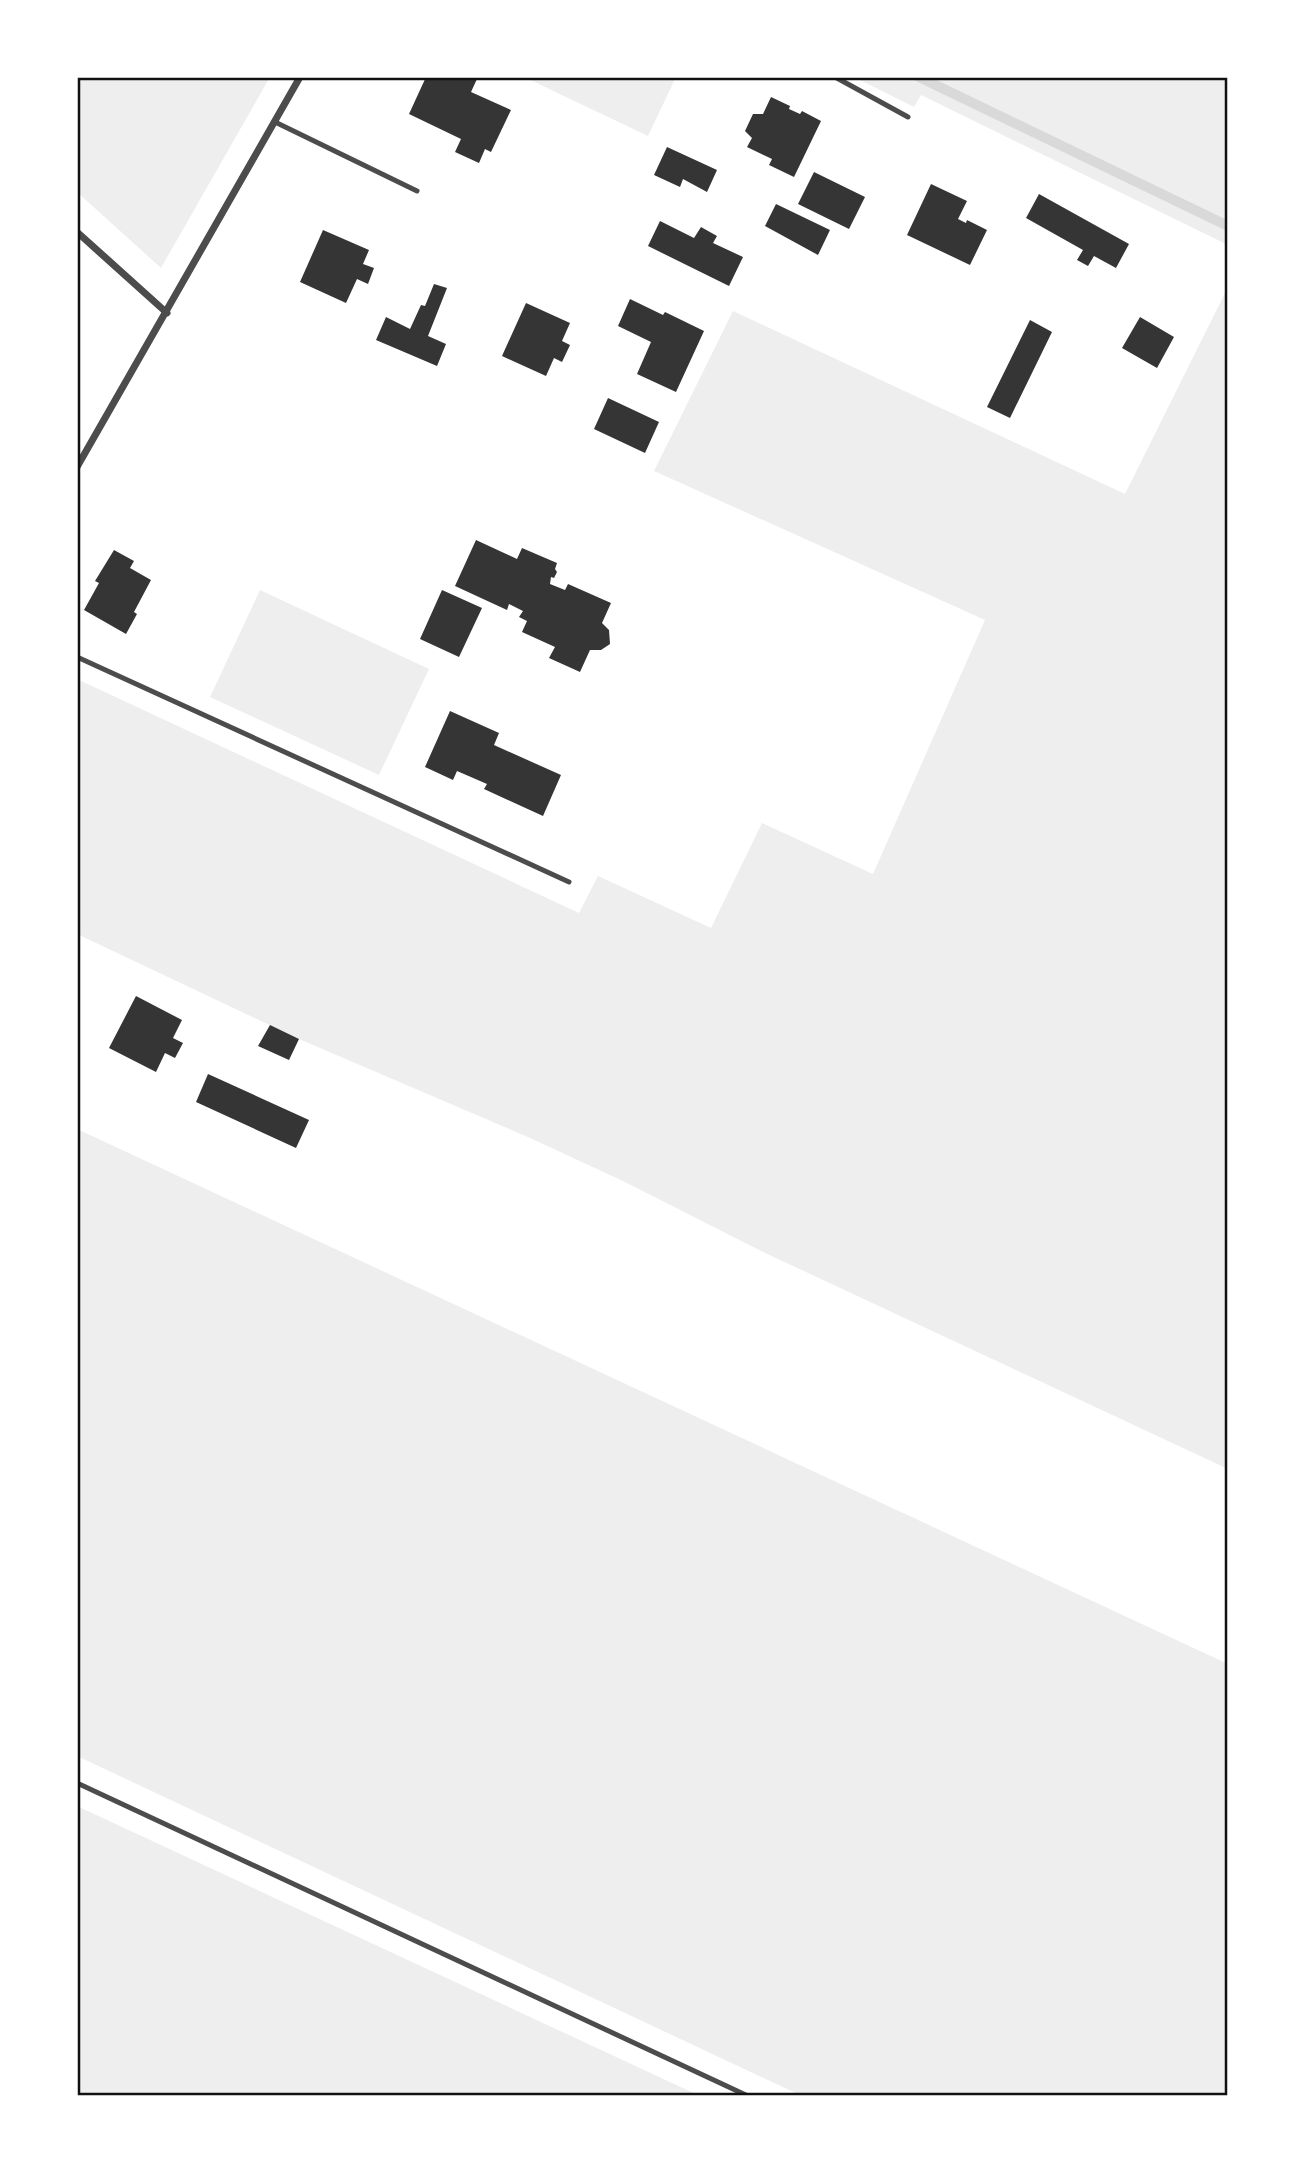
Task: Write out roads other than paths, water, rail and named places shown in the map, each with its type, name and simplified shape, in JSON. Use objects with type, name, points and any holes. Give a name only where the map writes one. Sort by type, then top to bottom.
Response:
[{"type":"street","points":[[77,467],[300,77]]},
{"type":"street","points":[[77,232],[167,313]]},
{"type":"lane","points":[[835,77],[908,117]]},
{"type":"lane","points":[[275,122],[417,191]]},
{"type":"lane","points":[[77,657],[569,883]]},
{"type":"lane","points":[[77,1783],[748,2096]]},
{"type":"waterway","points":[[919,77],[1228,226]]}]
